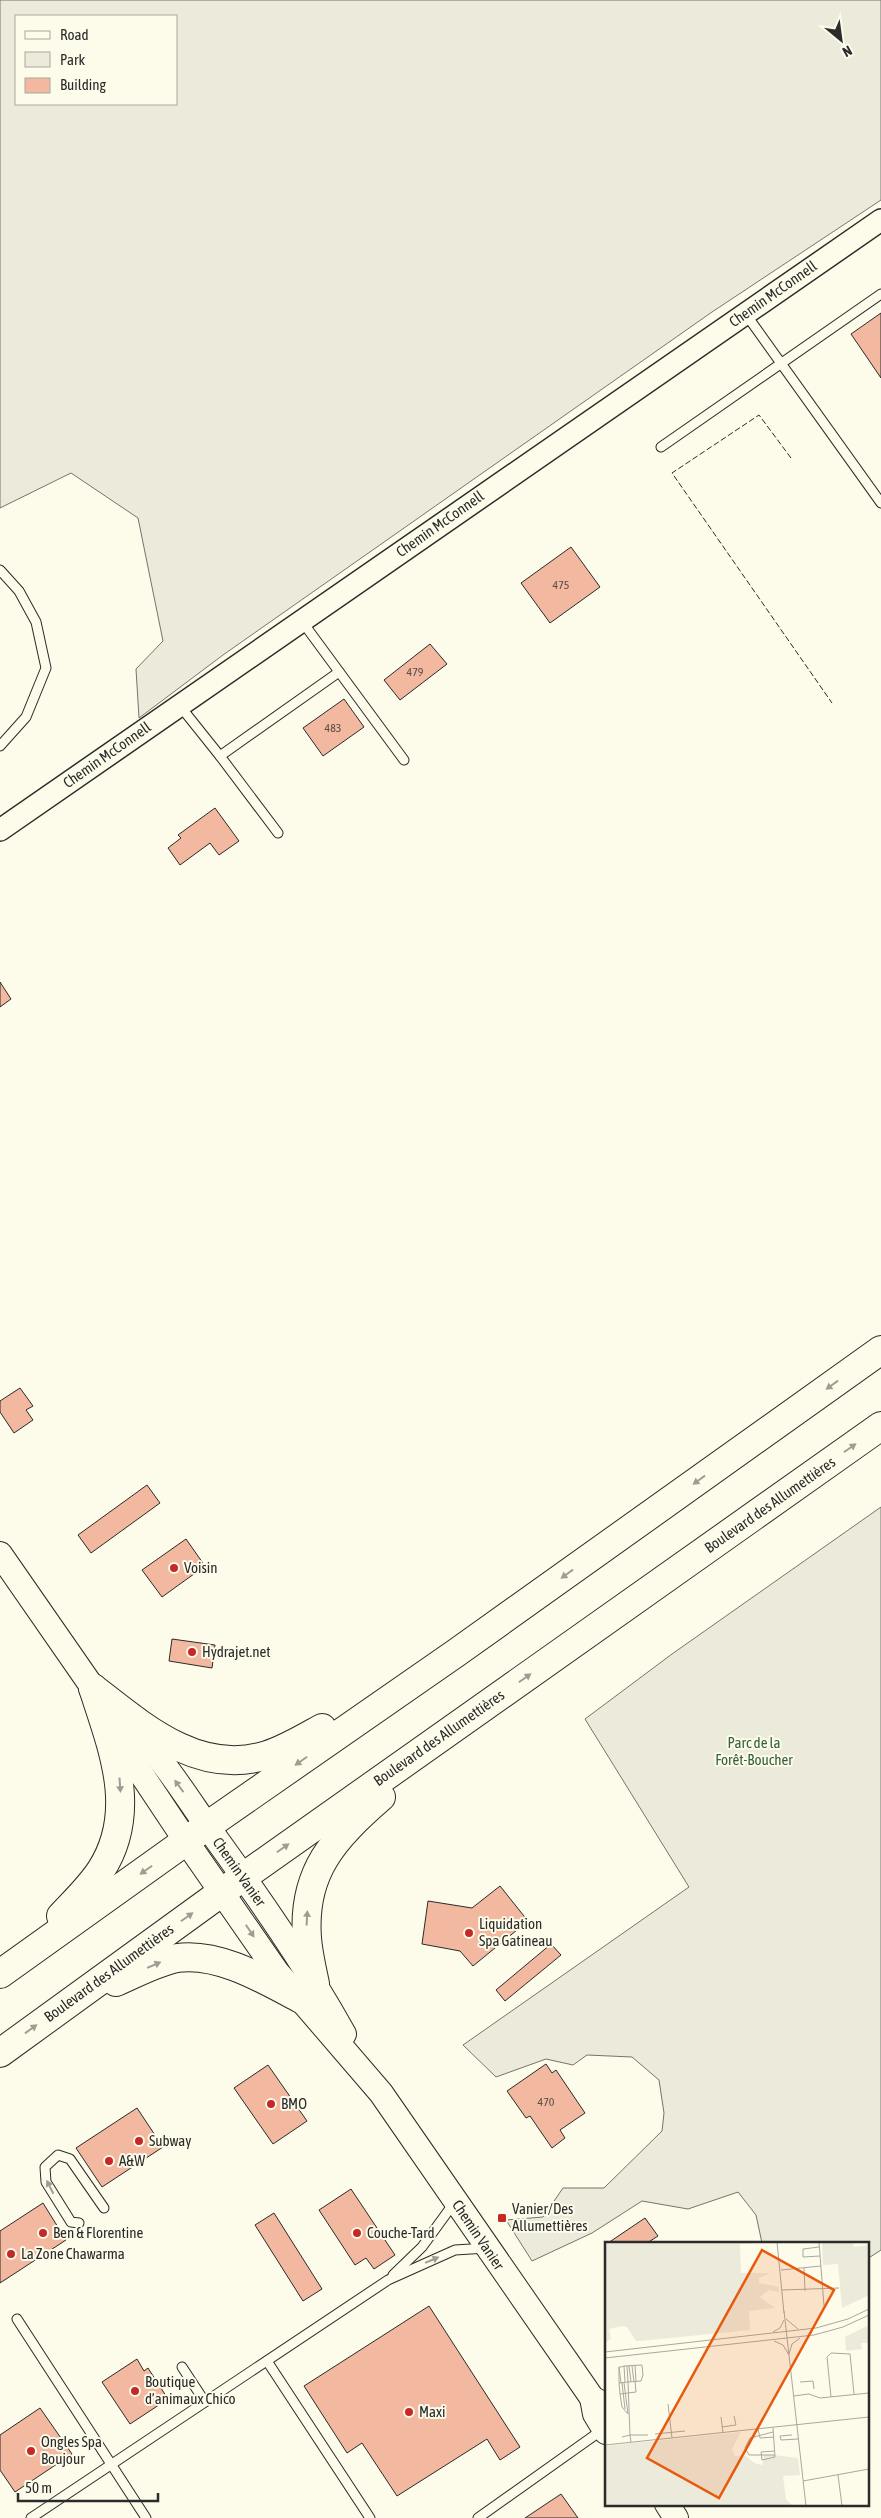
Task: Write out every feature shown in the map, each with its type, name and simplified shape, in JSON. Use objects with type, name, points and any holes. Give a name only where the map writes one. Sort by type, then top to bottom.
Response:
[{"type":"highway","points":[[6,1970],[456,1653],[881,1350]]},
{"type":"highway","name":"Boulevard des Allumettières","points":[[0,2053],[62,2006],[233,1884],[881,1426]]},
{"type":"highway","points":[[93,1688],[153,1734],[178,1746],[217,1758],[248,1759],[266,1756],[292,1745],[456,1653]]},
{"type":"highway","points":[[6,1970],[93,1882],[111,1850],[121,1801],[118,1766],[93,1688]]},
{"type":"highway","points":[[62,2006],[161,1962],[193,1958],[249,1971],[308,1992],[307,1915],[310,1893],[316,1872],[326,1852],[364,1812],[485,1706]]},
{"type":"main road","name":"Chemin Vanier","points":[[0,1554],[93,1688],[130,1757],[197,1834],[233,1884],[277,1972],[308,1992],[455,2201],[602,2416]]},
{"type":"main road","points":[[668,2506],[676,2518]]},
{"type":"street","name":"Chemin McConnell","points":[[0,830],[881,220]]},
{"type":"lane","points":[[661,447],[881,294]]},
{"type":"lane","points":[[745,313],[881,503]]},
{"type":"lane","points":[[0,570],[19,590],[36,622],[46,668],[26,717],[0,746]]},
{"type":"lane","points":[[301,620],[404,760]]},
{"type":"lane","points":[[220,756],[339,672]]},
{"type":"lane","points":[[179,705],[278,833]]},
{"type":"lane","points":[[79,2223],[71,2222],[46,2182],[45,2167],[58,2156],[70,2159],[104,2208]]},
{"type":"lane","points":[[388,2280],[422,2247],[455,2201]]},
{"type":"lane","points":[[31,2518],[388,2280],[455,2250],[487,2248]]},
{"type":"lane","points":[[17,2319],[146,2518]]},
{"type":"lane","points":[[267,2361],[370,2518]]},
{"type":"lane","points":[[182,2367],[205,2402]]},
{"type":"lane","points":[[478,2518],[602,2416]]},
{"type":"green space","points":[[0,0],[881,0],[881,200],[712,312],[223,655],[139,718],[136,669],[163,641],[138,518],[71,473],[0,508]]},
{"type":"green space","name":"Parc de la Forêt-Boucher","points":[[881,1507],[881,2250],[868,2258],[868,2242],[762,2242],[756,2215],[738,2192],[688,2209],[642,2201],[592,2233],[532,2261],[506,2220],[543,2217],[563,2188],[604,2188],[662,2131],[664,2113],[659,2080],[632,2057],[587,2055],[573,2065],[546,2059],[496,2077],[463,2045],[689,1887],[585,1719],[672,1654]]},
{"type":"building","points":[[881,313],[881,378],[851,334]]},
{"type":"building","points":[[571,547],[600,587],[550,623],[521,583]]},
{"type":"building","points":[[430,644],[447,664],[400,700],[384,680]]},
{"type":"building","points":[[344,699],[364,727],[323,756],[303,728]]},
{"type":"building","points":[[215,808],[239,841],[219,855],[210,843],[180,865],[168,848],[181,838],[178,835]]},
{"type":"building","points":[[0,982],[11,999],[0,1007]]},
{"type":"building","points":[[20,1388],[33,1406],[26,1410],[33,1420],[14,1433],[0,1412],[0,1401]]},
{"type":"building","points":[[147,1485],[160,1503],[91,1553],[78,1535]]},
{"type":"building","name":"Voisin","points":[[186,1539],[205,1566],[162,1597],[142,1570]]},
{"type":"building","name":"Hydrajet.net","points":[[172,1639],[215,1645],[212,1668],[169,1661]]},
{"type":"building","name":"Liquidation Spa Gatineau","points":[[500,1886],[528,1921],[473,1966],[460,1951],[422,1944],[428,1901],[472,1908]]},
{"type":"building","points":[[551,1944],[561,1955],[505,2001],[496,1990]]},
{"type":"building","points":[[546,2064],[552,2073],[556,2070],[585,2113],[560,2130],[565,2138],[552,2148],[530,2116],[526,2118],[507,2091]]},
{"type":"building","name":"BMO","points":[[268,2065],[307,2121],[273,2144],[234,2088]]},
{"type":"building","points":[[137,2108],[163,2147],[102,2187],[76,2148]]},
{"type":"building","name":"Couche-Tard","points":[[351,2189],[395,2255],[374,2269],[366,2258],[355,2265],[319,2210]]},
{"type":"building","points":[[43,2203],[66,2240],[0,2283],[0,2231]]},
{"type":"building","points":[[274,2213],[322,2289],[303,2301],[255,2225]]},
{"type":"building","points":[[645,2218],[658,2236],[649,2242],[609,2242]]},
{"type":"building","name":"Maxi","points":[[429,2306],[520,2447],[500,2460],[487,2439],[397,2496],[362,2443],[347,2453],[304,2386]]},
{"type":"building","name":"Boutique d’animaux Chico","points":[[137,2359],[144,2371],[148,2368],[168,2399],[130,2424],[102,2382]]},
{"type":"building","points":[[40,2408],[72,2454],[15,2492],[0,2470],[0,2435]]},
{"type":"building","points":[[561,2494],[578,2518],[525,2518]]},
{"type":"fence","points":[[791,458],[759,415],[672,473],[832,703]]},
{"type":"place","name":"Voisin","points":[[174,1568]]},
{"type":"place","name":"Hydrajet.net","points":[[192,1652]]},
{"type":"place","name":"Liquidation Spa Gatineau","points":[[469,1933]]},
{"type":"place","name":"BMO","points":[[271,2104]]},
{"type":"place","name":"Subway","points":[[139,2141]]},
{"type":"place","name":"A&W","points":[[109,2161]]},
{"type":"place","name":"Vanier/Des Allumettières","points":[[502,2218]]},
{"type":"place","name":"Ben & Florentine","points":[[43,2233]]},
{"type":"place","name":"Couche-Tard","points":[[357,2233]]},
{"type":"place","name":"La Zone Chawarma","points":[[11,2254]]},
{"type":"place","name":"Boutique d’animaux Chico","points":[[135,2391]]},
{"type":"place","name":"Maxi","points":[[409,2412]]},
{"type":"place","name":"Ongles Spa Boujour","points":[[31,2451]]}]
